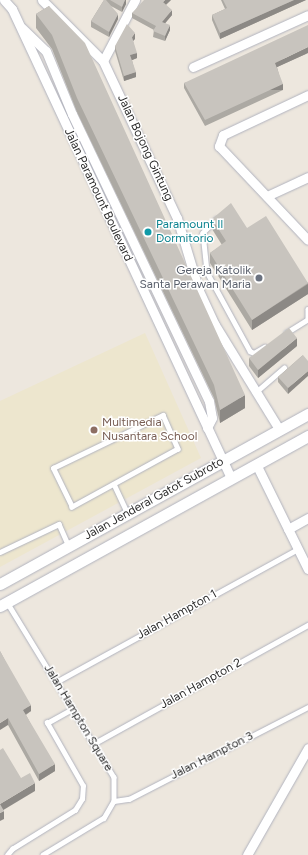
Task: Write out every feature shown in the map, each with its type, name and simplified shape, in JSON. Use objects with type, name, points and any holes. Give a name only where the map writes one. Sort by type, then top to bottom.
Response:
[{"type":"street","name":"Jalan Paramount Boulevard","points":[[4,0],[19,26],[231,478]]},
{"type":"street","name":"Jalan Bojong Gintung","points":[[42,0],[103,61],[177,218],[199,291],[255,393],[279,429]]},
{"type":"street","points":[[103,61],[135,0]]},
{"type":"street","points":[[193,67],[308,16]]},
{"type":"street","points":[[19,26],[46,51],[72,114],[209,401],[213,412],[207,428]]},
{"type":"street","points":[[308,96],[223,135],[218,146],[308,240]]},
{"type":"street","points":[[267,196],[308,177]]},
{"type":"street","name":"Jalan Jenderal Gatot Subroto","points":[[0,584],[127,512],[308,414]]},
{"type":"street","name":"Jalan Jenderal Gatot Subroto","points":[[3,604],[308,436]]},
{"type":"street","points":[[256,464],[308,569]]},
{"type":"street","points":[[288,529],[308,518]]},
{"type":"street","points":[[247,855],[308,748]]},
{"type":"lane","points":[[218,218],[203,233],[207,272],[250,350],[254,353],[273,342]]},
{"type":"lane","points":[[279,338],[308,319],[308,309]]},
{"type":"lane","points":[[255,393],[284,368]]},
{"type":"lane","points":[[163,415],[178,449],[114,484],[72,507],[52,468],[163,415]]},
{"type":"lane","points":[[114,484],[127,512]]},
{"type":"lane","points":[[0,552],[59,524],[69,546]]},
{"type":"lane","name":"Jalan Hampton 1","points":[[56,682],[298,549]]},
{"type":"lane","name":"Jalan Hampton Square","points":[[3,604],[56,682],[114,777],[114,801]]},
{"type":"lane","name":"Jalan Hampton 2","points":[[93,744],[308,626]]},
{"type":"lane","name":"Jalan Hampton 3","points":[[114,801],[129,799],[308,706]]},
{"type":"lane","points":[[7,855],[12,849],[75,810],[82,799],[83,786],[47,723],[72,709]]},
{"type":"lane","points":[[43,855],[104,818],[114,801]]},
{"type":"shaded area","name":"Multimedia Nusantara School","points":[[145,333],[201,458],[0,567],[0,401]]},
{"type":"building","points":[[104,0],[106,0],[118,14],[109,32],[91,21]]},
{"type":"building","points":[[110,0],[125,0],[122,7]]},
{"type":"building","points":[[144,0],[165,0],[163,2],[172,10],[162,22],[170,25],[165,36],[153,31],[156,26],[132,13]]},
{"type":"building","points":[[223,0],[294,0],[220,33],[212,15],[227,8]]},
{"type":"building","name":"Paramount Il Dormitorio","points":[[49,6],[85,43],[245,395],[220,410],[214,385],[77,98],[52,35],[36,14]]},
{"type":"building","points":[[127,24],[135,33],[132,37],[137,53],[130,55],[136,72],[124,76],[115,46]]},
{"type":"building","points":[[308,25],[308,47],[275,63],[283,84],[205,120],[184,83]]},
{"type":"building","name":"Gereja Katolik Santa Perawan Maria","points":[[231,203],[247,228],[266,216],[308,283],[252,320],[210,253],[226,241],[212,219]]},
{"type":"building","points":[[289,328],[297,338],[258,370],[249,358]]},
{"type":"building","points":[[303,355],[308,361],[308,371],[288,388],[278,377]]},
{"type":"building","points":[[0,651],[31,705],[23,710],[55,764],[39,774],[8,718],[0,723]]},
{"type":"building","points":[[3,748],[21,778],[30,773],[35,783],[0,804],[0,750]]},
{"type":"building","points":[[0,804],[4,811],[0,813]]},
{"type":"place","name":"Paramount Il Dormitorio","points":[[148,232]]},
{"type":"place","name":"Gereja Katolik Santa Perawan Maria","points":[[259,278]]},
{"type":"place","name":"Multimedia Nusantara School","points":[[94,430]]}]
